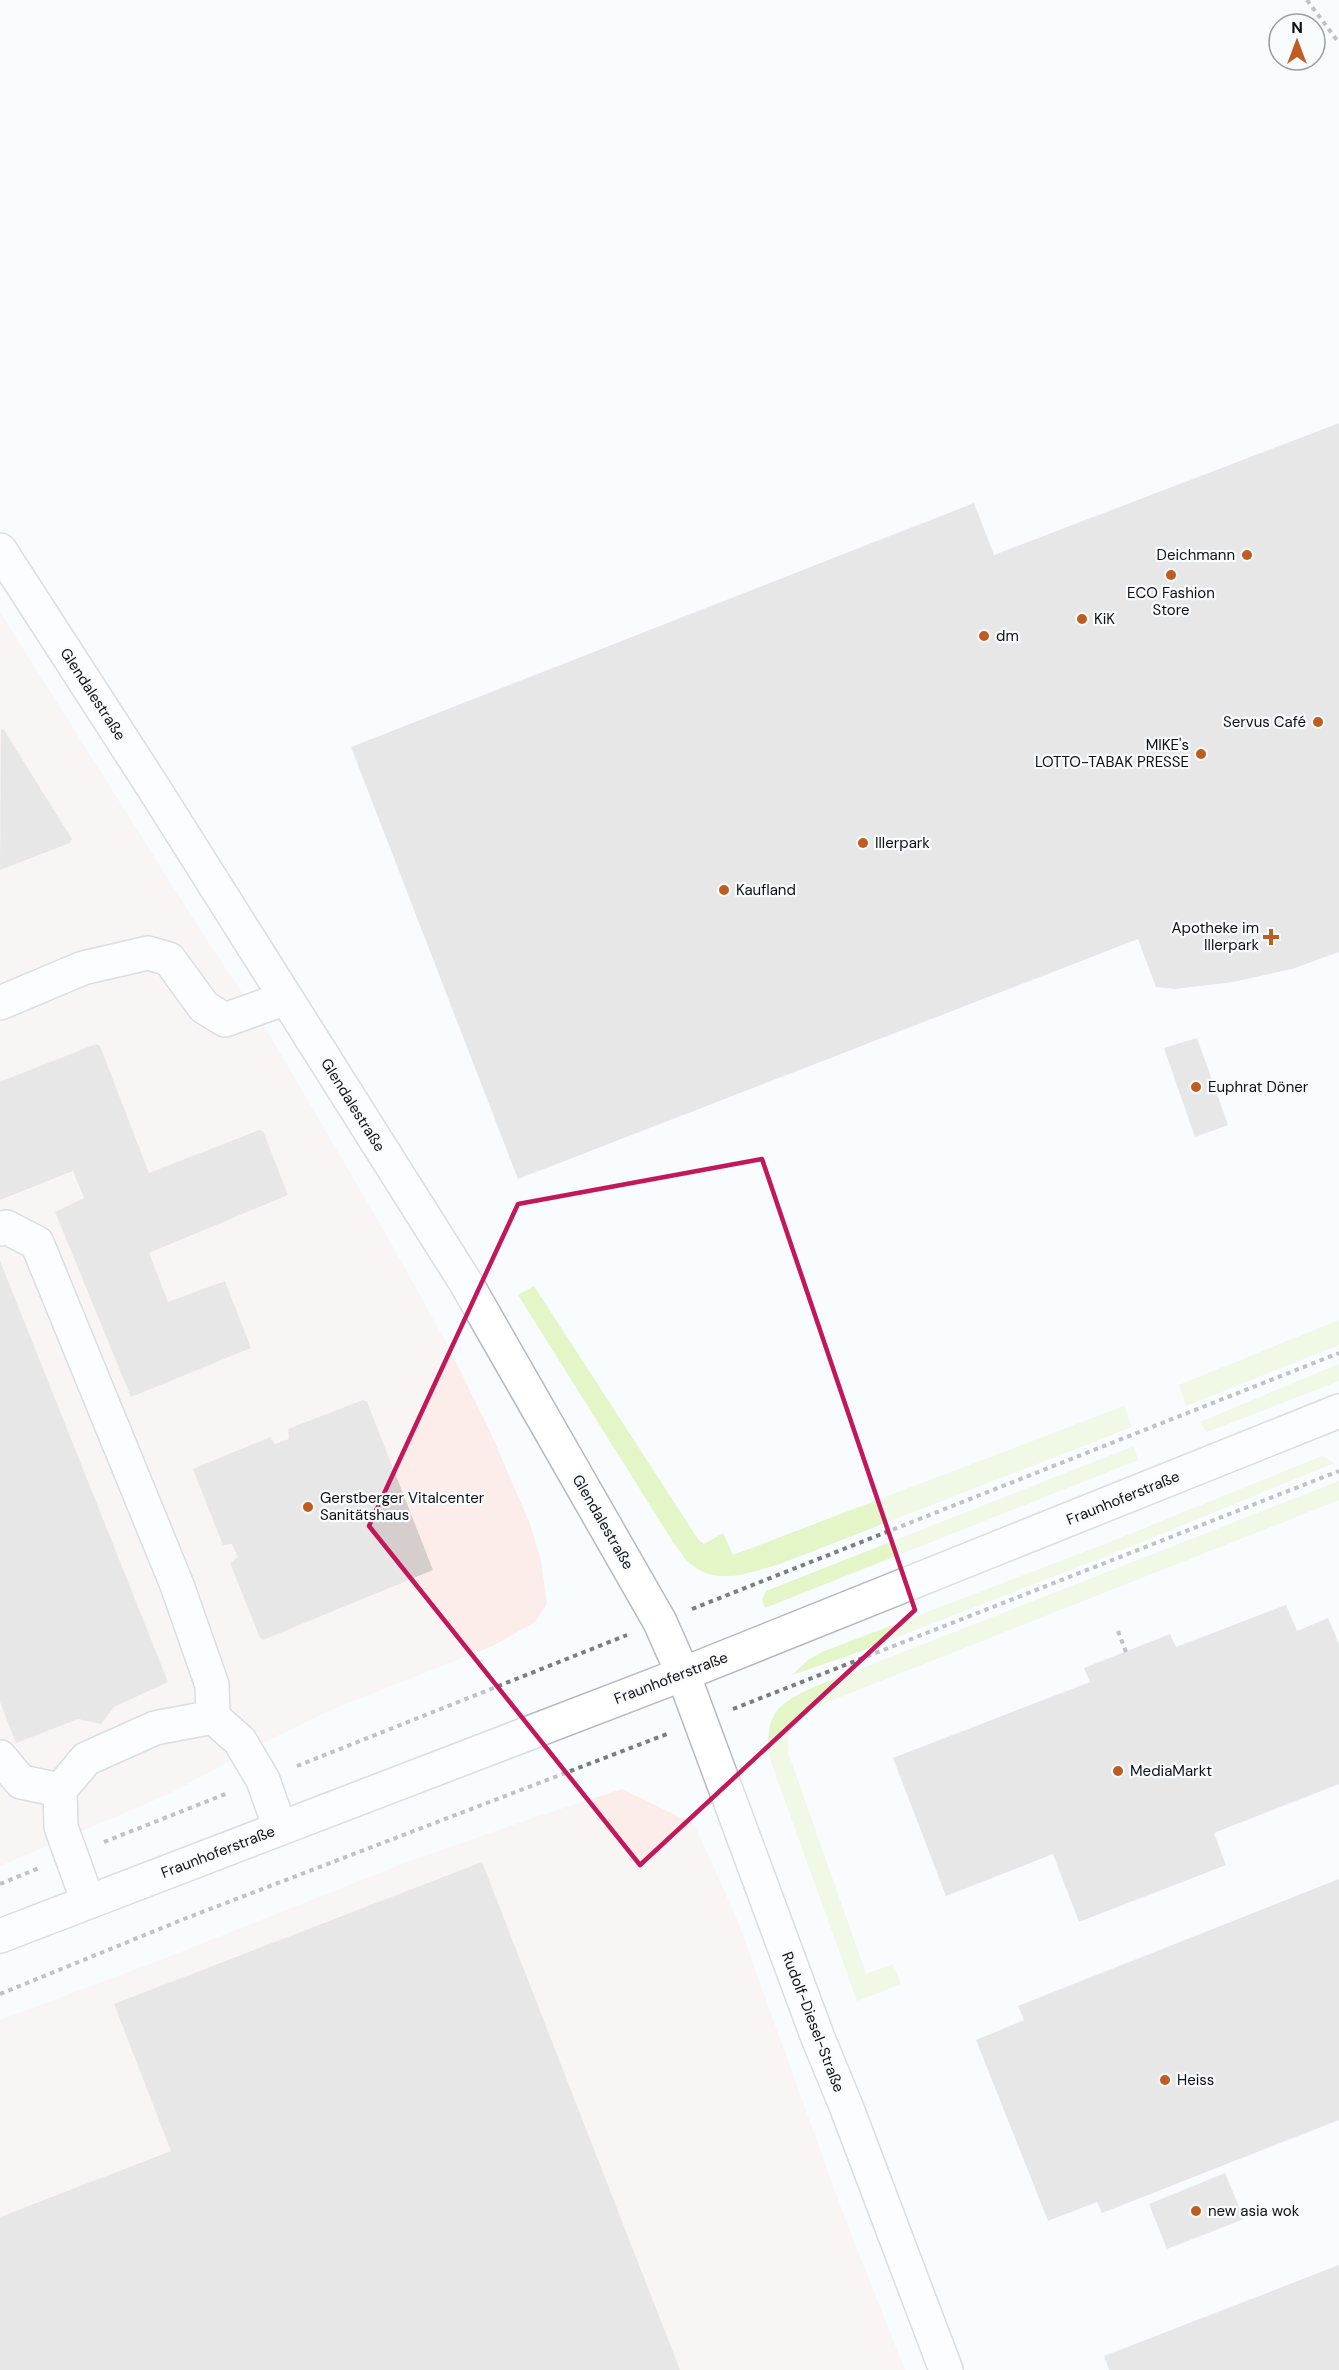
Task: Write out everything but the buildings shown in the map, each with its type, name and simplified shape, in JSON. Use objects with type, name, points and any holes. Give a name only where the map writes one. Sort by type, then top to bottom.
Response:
[{"type":"street","name":"Glendalestraße","points":[[0,550],[471,1291],[660,1622],[683,1674]]},
{"type":"street","points":[[0,1003],[82,968],[148,953],[169,959],[204,1007],[225,1020],[286,998]]},
{"type":"street","points":[[0,1229],[6,1227],[37,1243],[177,1585],[212,1685],[213,1718],[240,1741],[262,1780],[280,1828]]},
{"type":"street","name":"Fraunhoferstraße","points":[[0,1936],[683,1674],[1339,1411]]},
{"type":"street","name":"Rudolf-Diesel-Straße","points":[[683,1674],[818,2038],[946,2370]]},
{"type":"street","points":[[88,1902],[61,1827],[60,1790],[86,1759],[155,1728],[213,1718]]},
{"type":"street","points":[[0,1757],[21,1782],[60,1790]]},
{"type":"path","points":[[1307,0],[1339,43]]},
{"type":"path","points":[[1118,1631],[1126,1652]]},
{"type":"highlighted area","points":[[762,1159],[915,1610],[640,1865],[369,1526],[518,1204]]},
{"type":"shaded area","points":[[0,612],[208,942],[265,1027],[445,1340],[490,1431],[530,1524],[541,1560],[547,1604],[535,1622],[493,1646],[333,1709],[269,1740],[169,1794],[0,1866]]},
{"type":"shaded area","points":[[622,1789],[694,1824],[737,1919],[844,2216],[905,2370],[0,2370],[0,2020],[163,1959],[407,1862]]},
{"type":"green space","points":[[534,1286],[698,1539],[704,1544],[723,1533],[733,1555],[1124,1406],[1132,1427],[780,1564],[734,1576],[712,1575],[688,1562],[673,1542],[518,1295]]},
{"type":"green space","points":[[1339,1320],[1339,1345],[1186,1406],[1179,1385]]},
{"type":"green space","points":[[1339,1364],[1339,1381],[1207,1432],[1200,1422]]},
{"type":"green space","points":[[1134,1446],[1138,1460],[765,1608],[762,1600],[766,1591]]},
{"type":"green space","points":[[1322,1456],[1334,1463],[1127,1548],[853,1654],[792,1675],[808,1660],[822,1652],[1105,1544]]},
{"type":"green space","points":[[1339,1481],[1339,1500],[815,1707],[795,1720],[789,1729],[788,1752],[866,1974],[893,1964],[901,1984],[857,2001],[770,1759],[771,1721],[782,1706],[790,1699],[814,1687]]},
{"type":"place","name":"Deichmann","points":[[1247,555]]},
{"type":"place","name":"ECO Fashion Store","points":[[1171,575]]},
{"type":"place","name":"KiK","points":[[1082,619]]},
{"type":"place","name":"dm","points":[[984,636]]},
{"type":"place","name":"Servus Café","points":[[1318,722]]},
{"type":"place","name":"MIKE's LOTTO-TABAK PRESSE","points":[[1201,754]]},
{"type":"place","name":"Illerpark","points":[[863,843]]},
{"type":"place","name":"Kaufland","points":[[724,890]]},
{"type":"place","name":"Apotheke im Illerpark","points":[[1271,937]]},
{"type":"place","name":"Euphrat Döner","points":[[1196,1087]]},
{"type":"place","name":"Gerstberger Vitalcenter Sanitätshaus","points":[[308,1507]]},
{"type":"place","name":"MediaMarkt","points":[[1118,1771]]},
{"type":"place","name":"Heiss","points":[[1165,2080]]},
{"type":"place","name":"new asia wok","points":[[1196,2211]]}]
